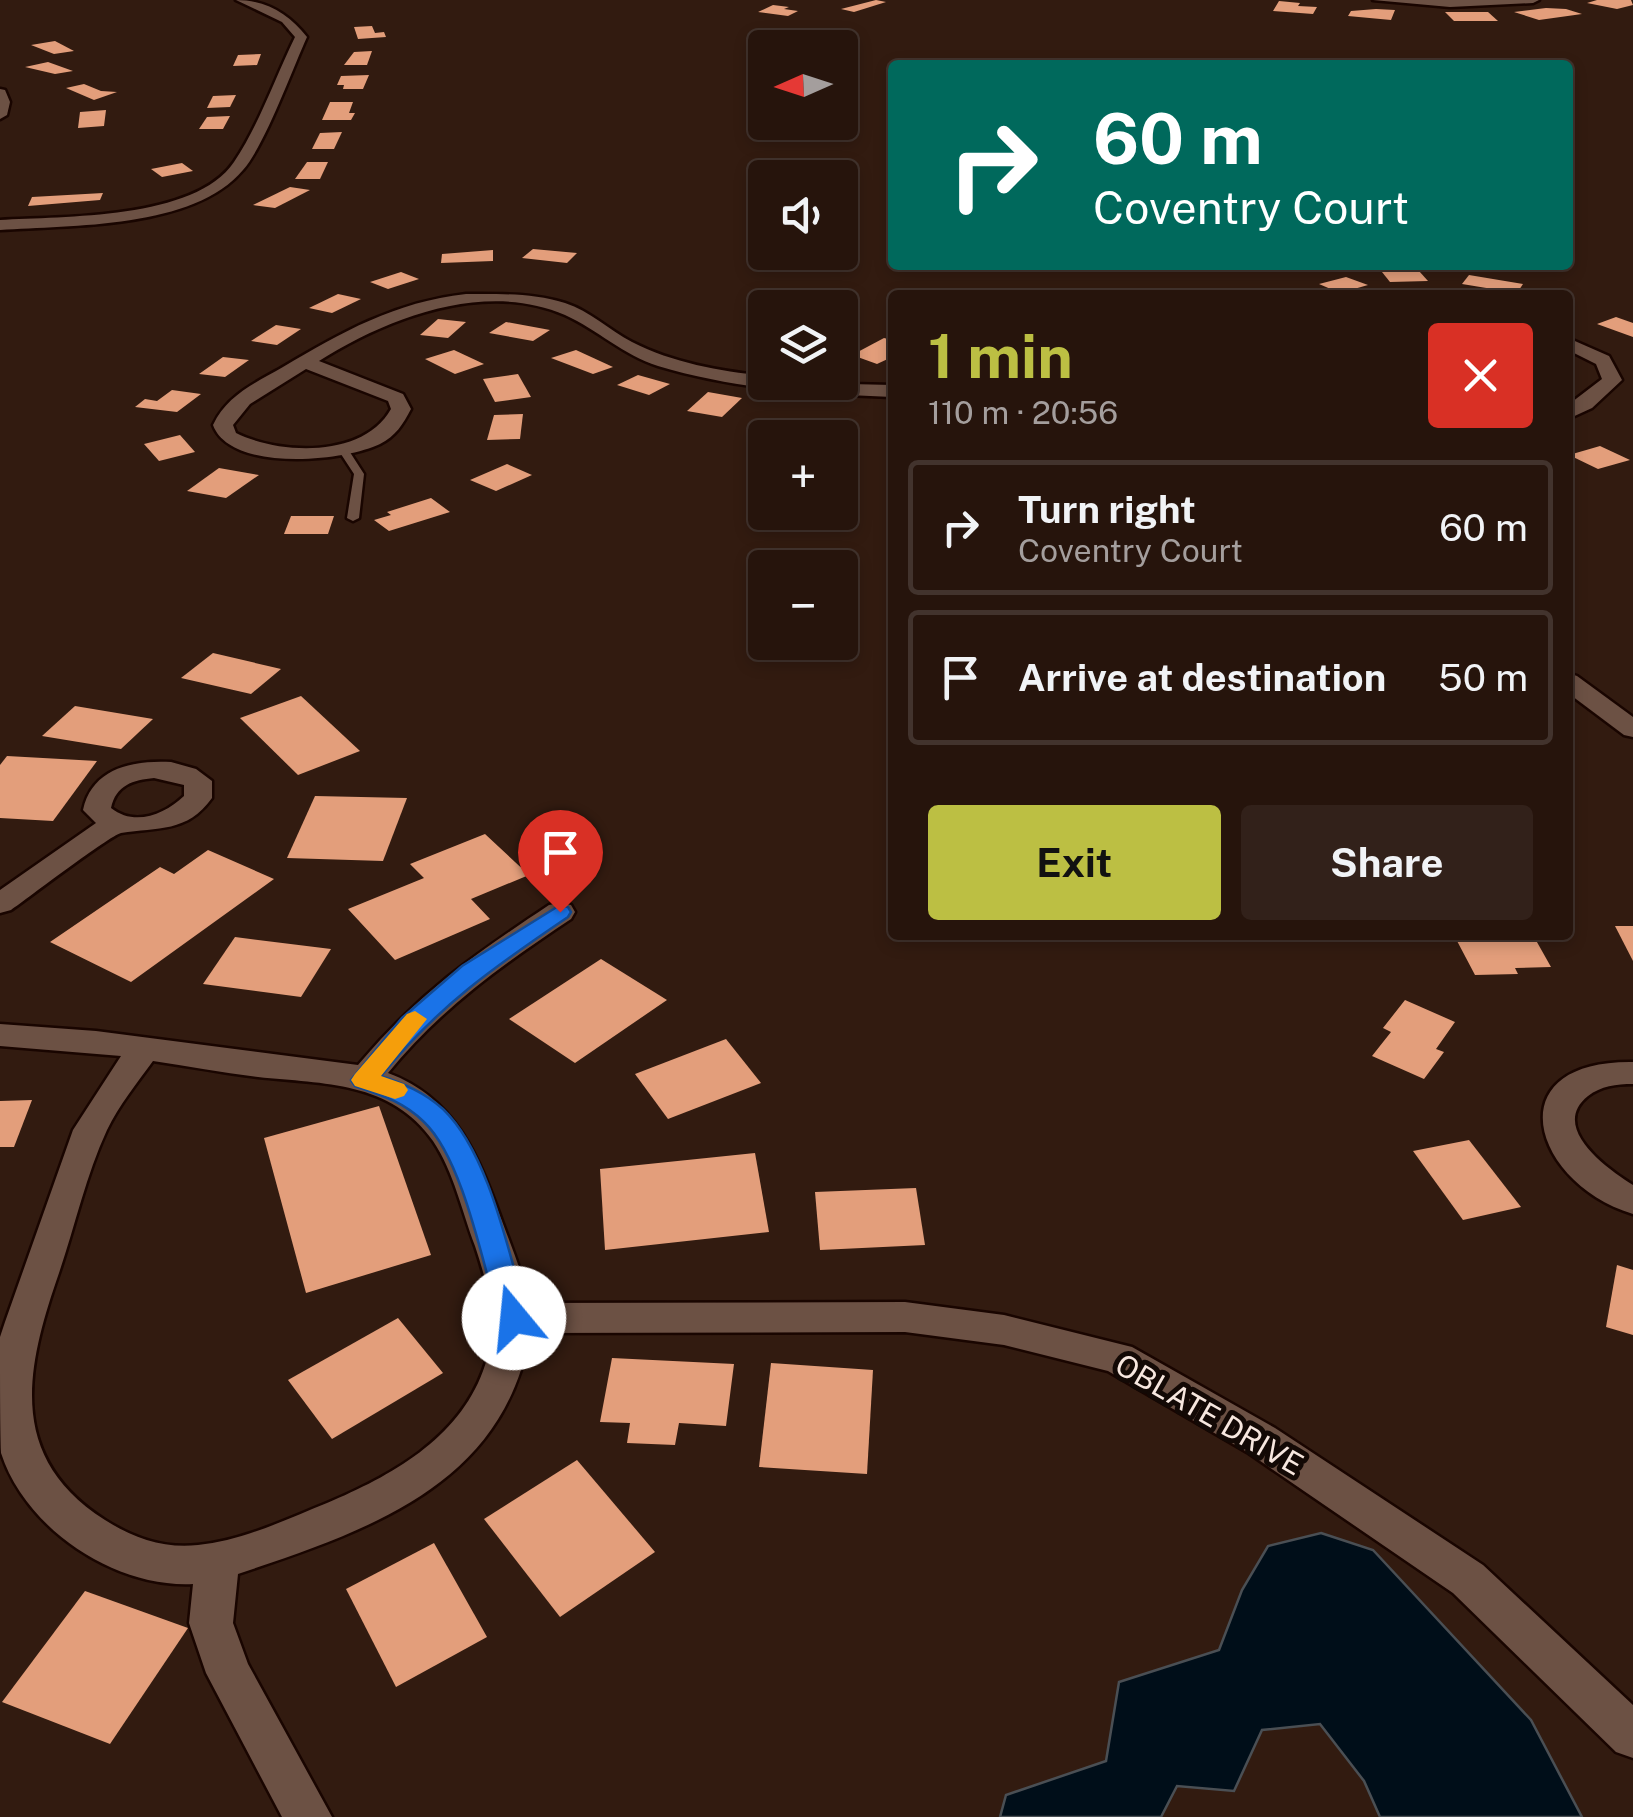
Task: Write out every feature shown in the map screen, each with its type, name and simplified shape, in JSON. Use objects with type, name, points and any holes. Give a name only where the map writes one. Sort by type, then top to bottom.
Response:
[{"type":"street","points":[[0,224],[138,212],[190,200],[226,182],[240,165],[301,37],[286,18],[242,0]]},
{"type":"street","points":[[790,0],[819,0]]},
{"type":"street","points":[[1379,0],[1450,4],[1533,0]]},
{"type":"street","points":[[0,93],[4,102],[0,114]]},
{"type":"street","points":[[304,362],[380,389],[400,403],[400,415],[392,427],[374,438],[342,448],[306,453],[263,451],[233,440],[224,430],[224,419],[234,407],[356,328],[395,310],[455,299],[506,299],[572,312],[626,346],[712,374],[764,383],[888,391]]},
{"type":"street","points":[[1573,346],[1604,361],[1612,370],[1612,380],[1573,411]]},
{"type":"street","points":[[1573,685],[1633,729]]},
{"type":"street","points":[[0,904],[114,824]]},
{"type":"street","points":[[364,1080],[410,1023],[471,972],[560,912]]},
{"type":"street","points":[[0,1035],[144,1050],[364,1080],[404,1093],[436,1117],[467,1166],[514,1318],[500,1381],[486,1412],[463,1440],[420,1478],[363,1509],[217,1562],[169,1564],[114,1547],[46,1501],[22,1464],[13,1427],[9,1340],[90,1131],[144,1050]]},
{"type":"street","points":[[1633,1073],[1594,1078],[1571,1090],[1559,1109],[1559,1132],[1572,1157],[1592,1178],[1633,1201]]},
{"type":"street","name":"OBLATE DRIVE","points":[[514,1318],[905,1317],[1004,1330],[1118,1358],[1261,1440],[1468,1579],[1633,1736]]},
{"type":"street","points":[[217,1562],[211,1623],[229,1673],[308,1817]]},
{"type":"lane","points":[[342,448],[359,474],[352,518]]},
{"type":"water","points":[[1321,1533],[1373,1550],[1531,1720],[1582,1817],[1380,1817],[1364,1781],[1320,1724],[1262,1730],[1234,1791],[1177,1786],[1161,1817],[1000,1817],[1006,1795],[1106,1761],[1119,1682],[1219,1650],[1242,1590],[1268,1546]]},
{"type":"building","points":[[876,0],[886,2],[854,12],[841,9]]},
{"type":"building","points":[[1631,0],[1633,5],[1617,9],[1587,3]]},
{"type":"building","points":[[1279,1],[1317,7],[1313,14],[1273,11]]},
{"type":"building","points":[[773,5],[798,11],[788,16],[758,12]]},
{"type":"building","points":[[1546,8],[1582,14],[1539,20],[1514,12]]},
{"type":"building","points":[[1395,10],[1391,20],[1348,16],[1351,11]]},
{"type":"building","points":[[1445,12],[1488,12],[1498,21],[1454,21]]},
{"type":"building","points":[[372,26],[375,33],[384,32],[386,37],[358,39],[354,27]]},
{"type":"building","points":[[55,41],[74,51],[54,54],[31,45]]},
{"type":"building","points":[[372,51],[367,65],[344,65],[354,52]]},
{"type":"building","points":[[261,54],[257,65],[233,66],[238,55]]},
{"type":"building","points":[[48,62],[73,71],[55,74],[25,67]]},
{"type":"building","points":[[369,75],[363,89],[343,89],[344,85],[337,85],[341,76]]},
{"type":"building","points":[[84,84],[117,92],[94,100],[66,88]]},
{"type":"building","points":[[236,95],[230,107],[207,108],[213,96]]},
{"type":"building","points":[[330,102],[353,102],[349,113],[355,113],[351,120],[322,120]]},
{"type":"building","points":[[106,110],[104,126],[78,128],[80,112]]},
{"type":"building","points":[[230,116],[223,129],[199,129],[207,117]]},
{"type":"building","points":[[342,132],[334,149],[312,149],[320,133]]},
{"type":"building","points":[[307,162],[328,162],[320,179],[295,179]]},
{"type":"building","points":[[182,163],[193,171],[162,177],[151,169]]},
{"type":"building","points":[[290,187],[310,190],[275,208],[253,205]]},
{"type":"building","points":[[103,193],[100,200],[28,206],[32,197]]},
{"type":"building","points":[[533,249],[577,253],[567,263],[522,258]]},
{"type":"building","points":[[493,250],[493,261],[441,263],[442,254]]},
{"type":"building","points":[[1419,271],[1428,281],[1390,282],[1382,272]]},
{"type":"building","points":[[401,272],[419,279],[388,289],[370,282]]},
{"type":"building","points":[[1469,275],[1523,284],[1519,290],[1499,290],[1462,284]]},
{"type":"building","points":[[1346,277],[1368,285],[1333,290],[1319,284]]},
{"type":"building","points":[[338,294],[361,299],[332,313],[309,308]]},
{"type":"building","points":[[1616,317],[1633,323],[1633,337],[1597,324]]},
{"type":"building","points":[[438,319],[466,322],[448,338],[420,335]]},
{"type":"building","points":[[506,322],[550,330],[533,341],[489,333]]},
{"type":"building","points":[[276,325],[301,329],[277,345],[251,341]]},
{"type":"building","points":[[888,339],[888,359],[877,364],[858,357],[858,352]]},
{"type":"building","points":[[454,350],[484,364],[455,374],[425,359]]},
{"type":"building","points":[[576,350],[613,367],[593,374],[551,358]]},
{"type":"building","points":[[223,357],[249,360],[225,377],[199,374]]},
{"type":"building","points":[[518,374],[531,397],[495,402],[483,379]]},
{"type":"building","points":[[638,375],[670,384],[649,395],[617,385]]},
{"type":"building","points":[[172,390],[201,394],[177,412],[135,407],[145,399],[157,401]]},
{"type":"building","points":[[708,392],[742,398],[722,417],[687,411]]},
{"type":"building","points":[[523,414],[520,439],[487,440],[494,415]]},
{"type":"building","points":[[180,435],[195,452],[159,461],[144,444]]},
{"type":"building","points":[[1600,446],[1630,460],[1598,469],[1573,454]]},
{"type":"building","points":[[507,464],[532,475],[496,491],[470,480]]},
{"type":"building","points":[[219,468],[259,475],[226,498],[187,491]]},
{"type":"building","points":[[431,498],[450,512],[389,531],[374,520],[391,515],[387,512]]},
{"type":"building","points":[[291,516],[334,516],[328,534],[284,534]]},
{"type":"building","points":[[213,653],[281,669],[251,694],[181,678]]},
{"type":"building","points":[[301,696],[360,751],[298,775],[240,718]]},
{"type":"building","points":[[75,706],[153,719],[121,749],[42,736]]},
{"type":"building","points":[[7,756],[97,761],[53,821],[0,818],[0,765]]},
{"type":"building","points":[[315,796],[407,798],[383,861],[287,858]]},
{"type":"building","points":[[485,834],[529,875],[471,899],[490,919],[395,960],[348,909],[424,878],[410,864]]},
{"type":"building","points":[[208,850],[274,879],[131,982],[50,942],[160,867],[174,874]]},
{"type":"building","points":[[1615,926],[1633,926],[1633,961]]},
{"type":"building","points":[[235,937],[331,949],[301,997],[203,984]]},
{"type":"building","points":[[1457,940],[1536,940],[1551,967],[1515,968],[1518,974],[1475,975]]},
{"type":"building","points":[[601,959],[667,1000],[575,1063],[509,1019]]},
{"type":"building","points":[[1405,1000],[1455,1022],[1436,1049],[1444,1052],[1424,1079],[1372,1056],[1391,1032],[1383,1028]]},
{"type":"building","points":[[726,1039],[761,1083],[668,1119],[635,1074]]},
{"type":"building","points":[[32,1100],[14,1147],[0,1147],[0,1101]]},
{"type":"building","points":[[379,1106],[431,1255],[306,1293],[264,1138]]},
{"type":"building","points":[[1469,1140],[1521,1207],[1463,1220],[1413,1151]]},
{"type":"building","points":[[755,1153],[769,1232],[605,1250],[600,1169]]},
{"type":"building","points":[[916,1188],[925,1245],[820,1250],[815,1192]]},
{"type":"building","points":[[1617,1265],[1633,1270],[1633,1335],[1606,1327]]},
{"type":"building","points":[[398,1318],[443,1373],[332,1439],[288,1380]]},
{"type":"building","points":[[612,1358],[734,1364],[726,1426],[679,1423],[675,1445],[627,1443],[630,1423],[600,1422]]},
{"type":"building","points":[[771,1363],[873,1370],[867,1474],[759,1467]]},
{"type":"building","points":[[577,1460],[655,1552],[560,1617],[484,1519]]},
{"type":"building","points":[[434,1543],[487,1637],[396,1687],[346,1589]]},
{"type":"building","points":[[85,1591],[188,1628],[110,1744],[2,1702]]},
{"type":"slow traffic","points":[[395,1090],[364,1080],[415,1019]]},
{"type":"route","points":[[514,1318],[467,1166],[436,1117],[404,1093],[364,1080],[410,1023],[471,972],[560,912]]}]
